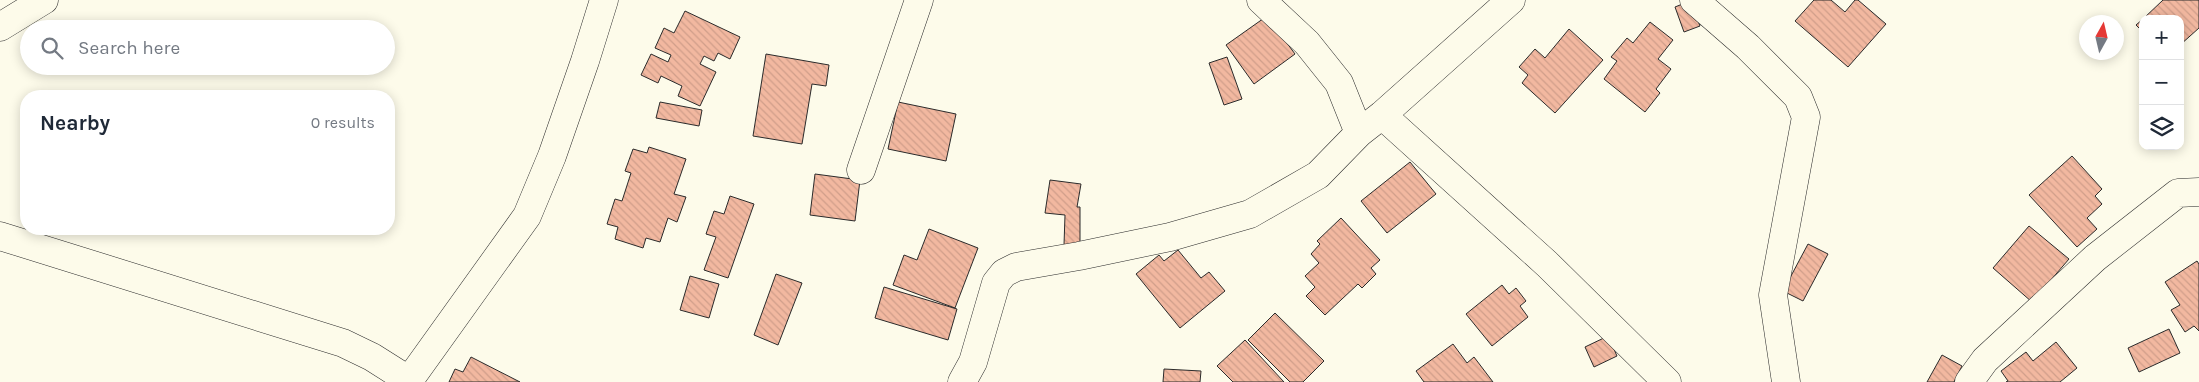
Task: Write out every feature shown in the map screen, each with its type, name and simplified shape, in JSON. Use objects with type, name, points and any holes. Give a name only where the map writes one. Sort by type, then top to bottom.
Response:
[{"type":"street","points":[[0,27],[44,0]]},
{"type":"street","points":[[0,236],[343,343],[372,357],[409,381],[527,216],[552,156],[604,0]]},
{"type":"street","points":[[861,170],[918,0]]},
{"type":"street","points":[[1260,0],[1307,43],[1339,82],[1359,133]]},
{"type":"street","points":[[962,382],[973,362],[996,283],[1004,273],[1016,267],[1170,237],[1250,214],[1318,175],[1359,133],[1382,115],[1511,0]]},
{"type":"street","points":[[1694,0],[1748,47],[1798,98],[1806,117],[1773,295],[1786,382]]},
{"type":"street","points":[[1382,115],[1547,264],[1667,382]]},
{"type":"street","points":[[1969,382],[1985,360],[2096,258],[2178,193],[2199,192]]},
{"type":"building","points":[[1814,0],[1831,0],[1845,12],[1855,0],[1858,0],[1886,24],[1848,67],[1795,21]]},
{"type":"building","points":[[2163,0],[2199,0],[2199,28],[2184,41],[2184,15],[2147,15]]},
{"type":"building","points":[[1690,1],[1700,26],[1684,32],[1675,7]]},
{"type":"building","points":[[685,11],[740,37],[730,59],[718,53],[714,61],[704,56],[700,64],[716,72],[700,106],[678,96],[682,86],[661,76],[658,83],[641,75],[651,54],[668,62],[671,55],[655,48],[664,28],[674,33]]},
{"type":"building","points":[[1267,16],[1295,54],[1254,84],[1226,45]]},
{"type":"building","points":[[1650,22],[1673,40],[1658,59],[1671,69],[1656,89],[1660,93],[1645,112],[1604,79],[1617,61],[1611,57],[1627,38],[1633,43]]},
{"type":"building","points":[[1569,29],[1603,60],[1555,113],[1522,83],[1528,75],[1519,67],[1535,49],[1545,58]]},
{"type":"building","points":[[766,54],[829,65],[826,86],[812,84],[802,144],[753,136]]},
{"type":"building","points":[[1227,57],[1242,99],[1224,105],[1209,63]]},
{"type":"building","points":[[660,102],[702,110],[699,126],[656,118]]},
{"type":"building","points":[[898,102],[956,114],[946,161],[888,149]]},
{"type":"building","points":[[649,147],[686,159],[674,194],[686,197],[677,222],[668,218],[660,242],[646,238],[643,248],[615,239],[618,227],[607,224],[615,199],[622,201],[631,173],[625,171],[633,149],[647,153]]},
{"type":"building","points":[[2072,156],[2102,189],[2095,196],[2102,204],[2087,218],[2097,229],[2077,247],[2029,195]]},
{"type":"building","points":[[1410,162],[1436,194],[1387,233],[1361,201]]},
{"type":"building","points":[[815,174],[860,180],[855,221],[810,215]]},
{"type":"building","points":[[1050,180],[1081,184],[1077,207],[1080,207],[1080,245],[1064,245],[1065,215],[1045,213]]},
{"type":"building","points":[[730,196],[754,204],[728,278],[704,270],[716,237],[706,234],[714,211],[724,214]]},
{"type":"building","points":[[1341,218],[1380,260],[1371,268],[1376,274],[1362,288],[1358,284],[1325,315],[1306,296],[1315,287],[1305,276],[1319,263],[1311,254],[1320,244],[1317,241]]},
{"type":"building","points":[[2029,226],[2069,259],[2032,302],[1993,268]]},
{"type":"building","points":[[929,229],[978,248],[955,308],[893,285],[904,255],[917,260]]},
{"type":"building","points":[[1808,244],[1828,254],[1803,301],[1783,291]]},
{"type":"building","points":[[1178,250],[1201,278],[1209,272],[1225,291],[1180,328],[1136,274],[1159,255],[1164,261]]},
{"type":"building","points":[[2197,261],[2199,264],[2199,331],[2194,326],[2185,332],[2171,310],[2180,305],[2165,282]]},
{"type":"building","points":[[776,274],[802,283],[778,345],[754,335]]},
{"type":"building","points":[[690,276],[719,284],[709,318],[680,310]]},
{"type":"building","points":[[1502,285],[1509,294],[1516,288],[1526,301],[1520,306],[1528,317],[1492,346],[1466,314]]},
{"type":"building","points":[[884,287],[957,309],[948,340],[875,318]]},
{"type":"building","points":[[1275,313],[1324,361],[1303,382],[1290,382],[1248,340]]},
{"type":"building","points":[[2169,329],[2180,353],[2139,372],[2128,348]]},
{"type":"building","points":[[1608,336],[1617,356],[1594,367],[1585,347]]},
{"type":"building","points":[[1245,340],[1284,382],[1233,382],[1217,366]]},
{"type":"building","points":[[2056,342],[2077,368],[2060,382],[2006,382],[2008,381],[2001,371],[2026,352],[2033,361]]},
{"type":"building","points":[[1453,344],[1467,363],[1474,357],[1493,382],[1424,382],[1416,371]]},
{"type":"building","points":[[1942,355],[1962,366],[1954,382],[1927,382]]},
{"type":"building","points":[[471,357],[520,382],[449,382],[455,369],[463,372]]},
{"type":"building","points":[[1164,369],[1201,371],[1200,382],[1163,382]]}]
